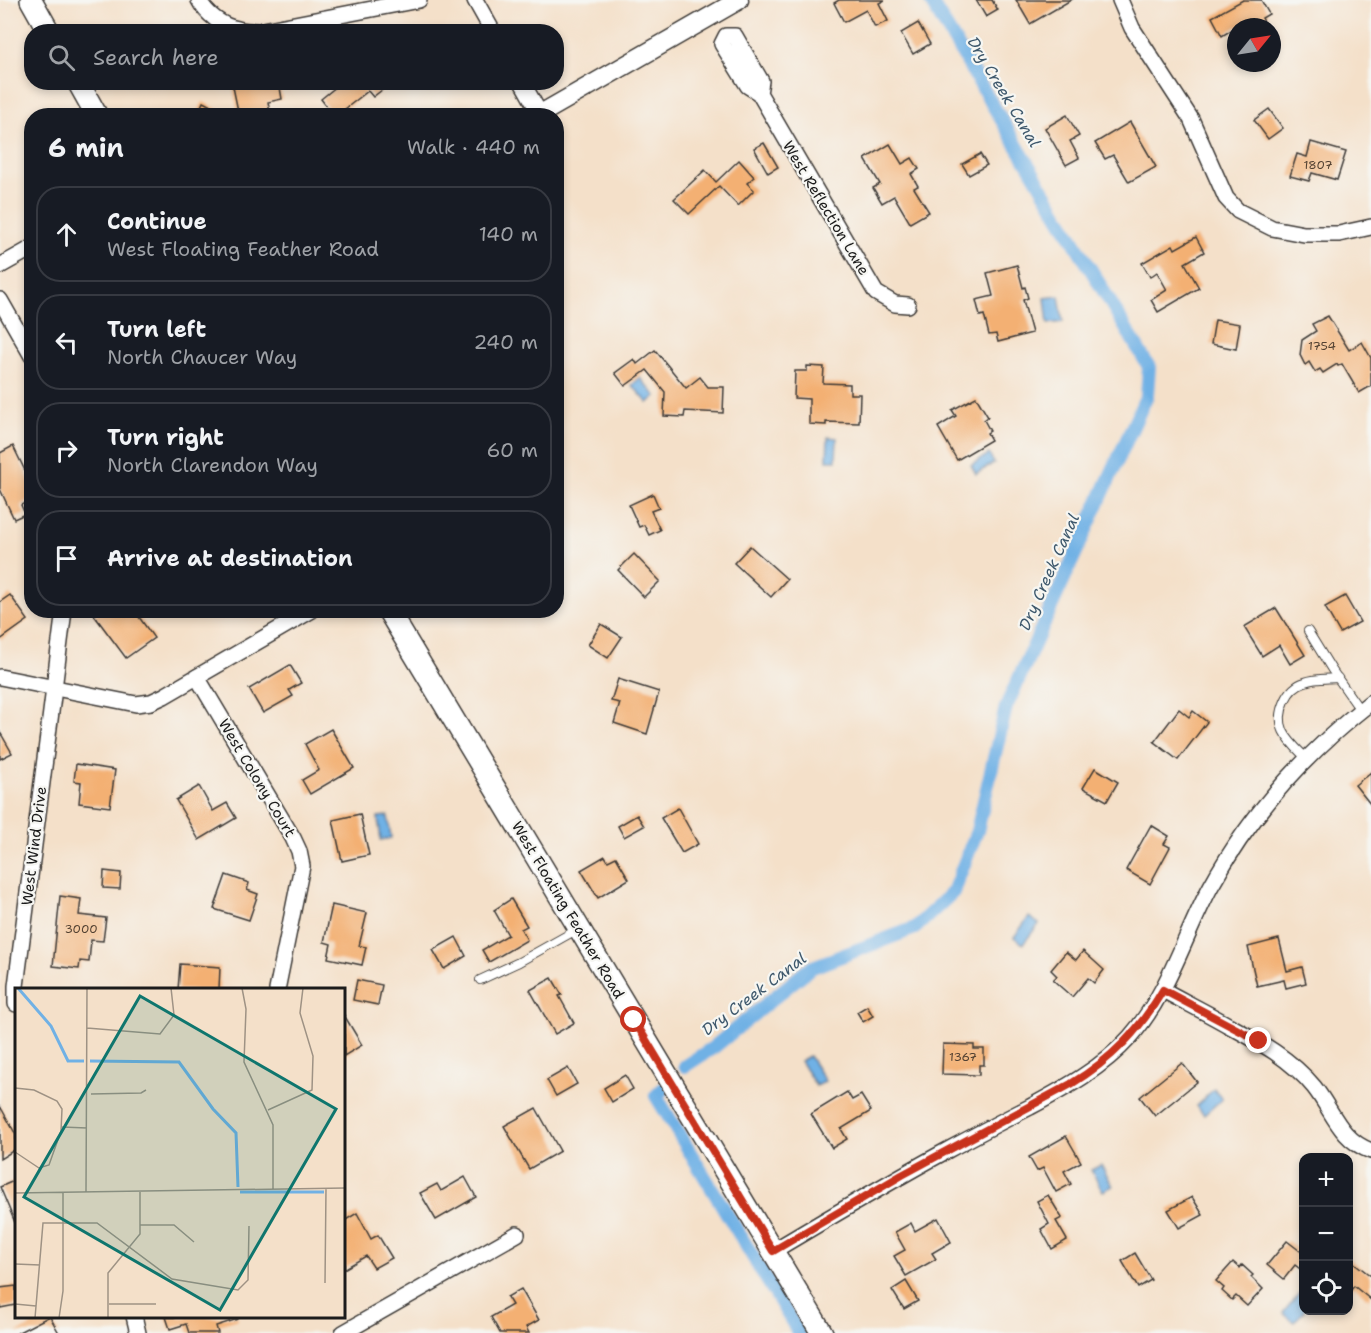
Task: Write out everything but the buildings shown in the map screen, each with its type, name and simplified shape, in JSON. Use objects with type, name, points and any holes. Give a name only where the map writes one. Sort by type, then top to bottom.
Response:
[{"type":"main road","points":[[31,0],[44,24]]},
{"type":"main road","points":[[82,90],[93,108]]},
{"type":"main road","name":"West Floating Feather Road","points":[[393,618],[822,1333]]},
{"type":"street","points":[[199,0],[214,18],[226,24]]},
{"type":"street","points":[[294,24],[419,0]]},
{"type":"street","points":[[476,0],[489,24]]},
{"type":"street","points":[[551,108],[739,0]]},
{"type":"street","points":[[1120,0],[1137,37],[1191,119],[1226,198],[1238,211],[1272,228],[1304,234],[1339,234],[1371,228]]},
{"type":"street","name":"West Reflection Lane","points":[[714,14],[726,36],[735,36],[761,81],[759,93],[876,293],[895,304],[908,304]]},
{"type":"street","points":[[526,90],[535,108]]},
{"type":"street","points":[[0,266],[24,252]]},
{"type":"street","points":[[0,300],[24,342]]},
{"type":"street","name":"West Wind Drive","points":[[16,988],[63,618]]},
{"type":"street","points":[[0,676],[136,704],[151,702],[298,618]]},
{"type":"street","name":"West Colony Court","points":[[197,677],[299,851],[302,866],[277,988]]},
{"type":"street","points":[[773,1251],[902,1175],[1062,1090],[1110,1057],[1130,1037],[1163,990],[1193,921],[1239,840],[1270,799],[1306,758],[1342,724],[1366,706]]},
{"type":"street","points":[[1163,990],[1259,1041],[1286,1060],[1313,1086],[1346,1136],[1361,1147],[1371,1150]]},
{"type":"street","points":[[343,1333],[516,1234]]},
{"type":"street","points":[[134,1318],[138,1333]]},
{"type":"lane","points":[[1308,631],[1338,678],[1366,706]]},
{"type":"lane","points":[[1306,758],[1291,742],[1281,725],[1280,714],[1284,703],[1290,692],[1301,683],[1338,678]]},
{"type":"lane","points":[[480,980],[519,962],[580,928]]},
{"type":"water","points":[[1059,296],[1063,322],[1048,324],[1045,298]]},
{"type":"water","points":[[640,378],[656,396],[648,403],[632,385]]},
{"type":"water","points":[[828,437],[837,438],[836,460],[827,460]]},
{"type":"water","points":[[989,454],[994,463],[976,474],[971,465]]},
{"type":"water","points":[[388,816],[391,838],[381,840],[378,817]]},
{"type":"water","points":[[1029,917],[1039,924],[1023,944],[1014,937]]},
{"type":"water","points":[[809,1056],[825,1081],[816,1086],[800,1061]]},
{"type":"water","points":[[1214,1089],[1222,1099],[1204,1115],[1196,1106]]},
{"type":"water","points":[[1101,1165],[1113,1186],[1103,1191],[1091,1170]]},
{"type":"water","points":[[1299,1293],[1300,1315],[1294,1322],[1283,1313]]},
{"type":"waterway","name":"Dry Creek Canal","points":[[685,1066],[714,1047],[810,968],[915,928],[953,892],[977,831],[1006,707],[1147,395],[1149,367],[930,0]]},
{"type":"waterway","name":"Dry Creek Canal","points":[[663,1089],[656,1096],[799,1333]]},
{"type":"route","points":[[634,1020],[773,1251],[902,1175],[1088,1074],[1130,1037],[1163,990],[1259,1041]]}]
